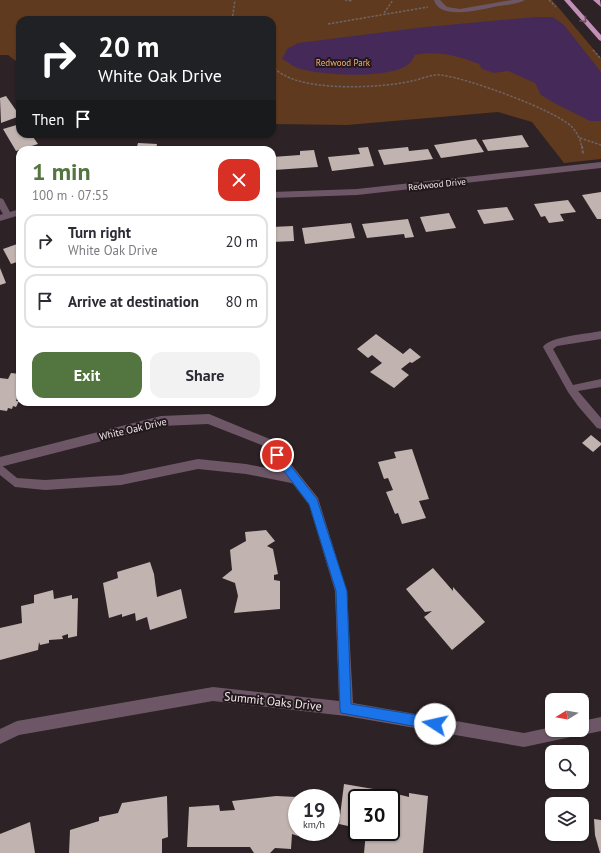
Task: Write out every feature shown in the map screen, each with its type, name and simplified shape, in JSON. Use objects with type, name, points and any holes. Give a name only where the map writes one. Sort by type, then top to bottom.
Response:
[{"type":"highway","points":[[567,0],[601,39]]},
{"type":"highway","points":[[596,0],[601,5]]},
{"type":"street","name":"Redwood Drive","points":[[276,195],[357,192],[601,166]]},
{"type":"street","points":[[0,201],[4,217],[16,213]]},
{"type":"street","name":"White Oak Drive","points":[[0,462],[161,421],[209,419],[268,443],[314,502],[341,591],[346,709]]},
{"type":"street","name":"Summit Oaks Drive","points":[[0,737],[17,728],[214,694],[346,709],[524,740],[545,736]]},
{"type":"street","points":[[589,727],[601,724]]},
{"type":"lane","points":[[439,2],[451,11],[460,12],[522,0]]},
{"type":"lane","points":[[601,335],[555,343],[548,347],[571,389],[581,403],[601,425]]},
{"type":"lane","points":[[571,389],[601,382]]},
{"type":"lane","points":[[0,469],[15,482],[45,485],[121,480],[198,464],[246,468],[296,479]]},
{"type":"path","points":[[233,16],[235,0]]},
{"type":"path","points":[[344,0],[353,1]]},
{"type":"path","points":[[383,13],[393,0]]},
{"type":"path","points":[[328,24],[439,2]]},
{"type":"path","points":[[276,71],[301,82],[330,87],[370,86],[412,81],[427,76],[441,75],[463,80],[516,98],[551,114],[571,126],[580,138],[583,155],[588,167]]},
{"type":"path","points":[[580,138],[601,145]]},
{"type":"green space","name":"Redwood Park","points":[[0,0],[552,0],[601,58],[601,159],[564,163],[532,122],[498,112],[347,125],[276,124],[276,16],[16,16],[16,61],[8,55],[0,55]]},
{"type":"shaded area","points":[[536,17],[553,17],[564,25],[601,72],[601,121],[590,121],[556,104],[541,95],[535,83],[508,71],[494,73],[482,69],[479,64],[447,55],[431,53],[415,55],[410,63],[401,68],[388,72],[354,75],[320,73],[306,70],[295,67],[282,59],[287,49],[298,43],[425,27]]},
{"type":"building","points":[[6,96],[16,110],[16,117],[1,123],[0,98]]},
{"type":"building","points":[[16,125],[16,138],[34,138],[38,144],[32,146],[16,146],[16,151],[3,129]]},
{"type":"building","points":[[522,135],[529,147],[488,151],[482,140]]},
{"type":"building","points":[[476,139],[484,152],[441,158],[434,145]]},
{"type":"building","points":[[138,143],[157,144],[157,146],[137,146]]},
{"type":"building","points":[[368,147],[374,166],[332,171],[328,157],[360,154],[358,148]]},
{"type":"building","points":[[408,147],[409,151],[428,149],[433,159],[384,165],[378,150]]},
{"type":"building","points":[[314,150],[318,167],[276,170],[276,157],[300,155],[300,151]]},
{"type":"building","points":[[601,192],[601,219],[597,219],[582,195]]},
{"type":"building","points":[[568,200],[576,212],[560,214],[564,221],[549,223],[545,216],[541,217],[534,204]]},
{"type":"building","points":[[507,207],[514,220],[484,224],[477,210]]},
{"type":"building","points":[[449,213],[456,228],[426,232],[420,217]]},
{"type":"building","points":[[408,219],[414,237],[405,238],[404,234],[367,238],[362,224]]},
{"type":"building","points":[[351,223],[355,238],[305,244],[302,228]]},
{"type":"building","points":[[293,226],[294,241],[276,242],[276,227]]},
{"type":"building","points":[[16,244],[16,262],[11,264],[3,249]]},
{"type":"building","points":[[0,268],[6,283],[0,285]]},
{"type":"building","points":[[376,334],[403,354],[410,348],[421,357],[412,363],[410,362],[401,369],[409,375],[394,388],[370,372],[382,363],[372,355],[368,358],[357,349]]},
{"type":"building","points":[[11,373],[16,374],[16,406],[16,407],[13,406],[12,409],[8,408],[7,411],[0,410],[0,378],[8,379]]},
{"type":"building","points":[[591,435],[601,443],[601,445],[593,452],[582,443]]},
{"type":"building","points":[[412,449],[429,499],[419,501],[426,518],[402,524],[398,513],[395,514],[386,492],[393,490],[388,478],[384,479],[378,462],[396,458],[394,452]]},
{"type":"building","points":[[266,530],[275,541],[267,546],[273,549],[278,574],[274,575],[274,580],[280,581],[280,609],[234,613],[238,596],[235,583],[222,578],[232,570],[230,550],[246,541],[245,532]]},
{"type":"building","points":[[150,562],[154,574],[157,597],[181,589],[187,618],[150,630],[147,617],[136,621],[135,613],[122,617],[122,614],[109,618],[103,583],[118,578],[117,572]]},
{"type":"building","points":[[433,568],[453,591],[453,587],[485,622],[452,650],[424,617],[432,611],[425,612],[406,589]]},
{"type":"building","points":[[53,590],[54,599],[72,595],[72,599],[78,598],[77,636],[68,638],[68,634],[62,636],[63,639],[49,640],[49,643],[40,645],[39,642],[38,650],[0,660],[0,628],[22,623],[21,606],[34,603],[34,595]]},
{"type":"building","points":[[344,784],[373,789],[348,789],[348,826],[340,824]]},
{"type":"building","points":[[409,793],[428,796],[423,853],[364,853],[365,841],[400,841],[400,795],[409,797]]},
{"type":"building","points":[[167,796],[168,837],[162,839],[162,853],[69,853],[70,830],[99,821],[99,817],[118,813],[122,803]]},
{"type":"building","points":[[276,796],[288,797],[288,841],[292,841],[291,849],[275,848],[270,853],[254,853],[250,847],[187,847],[189,807],[219,805],[220,811],[235,810],[232,801]]},
{"type":"building","points":[[594,819],[601,820],[601,853],[595,835]]},
{"type":"building","points":[[30,822],[35,853],[0,853],[0,834]]},
{"type":"route","points":[[277,455],[314,502],[341,591],[346,709],[435,724]]}]
